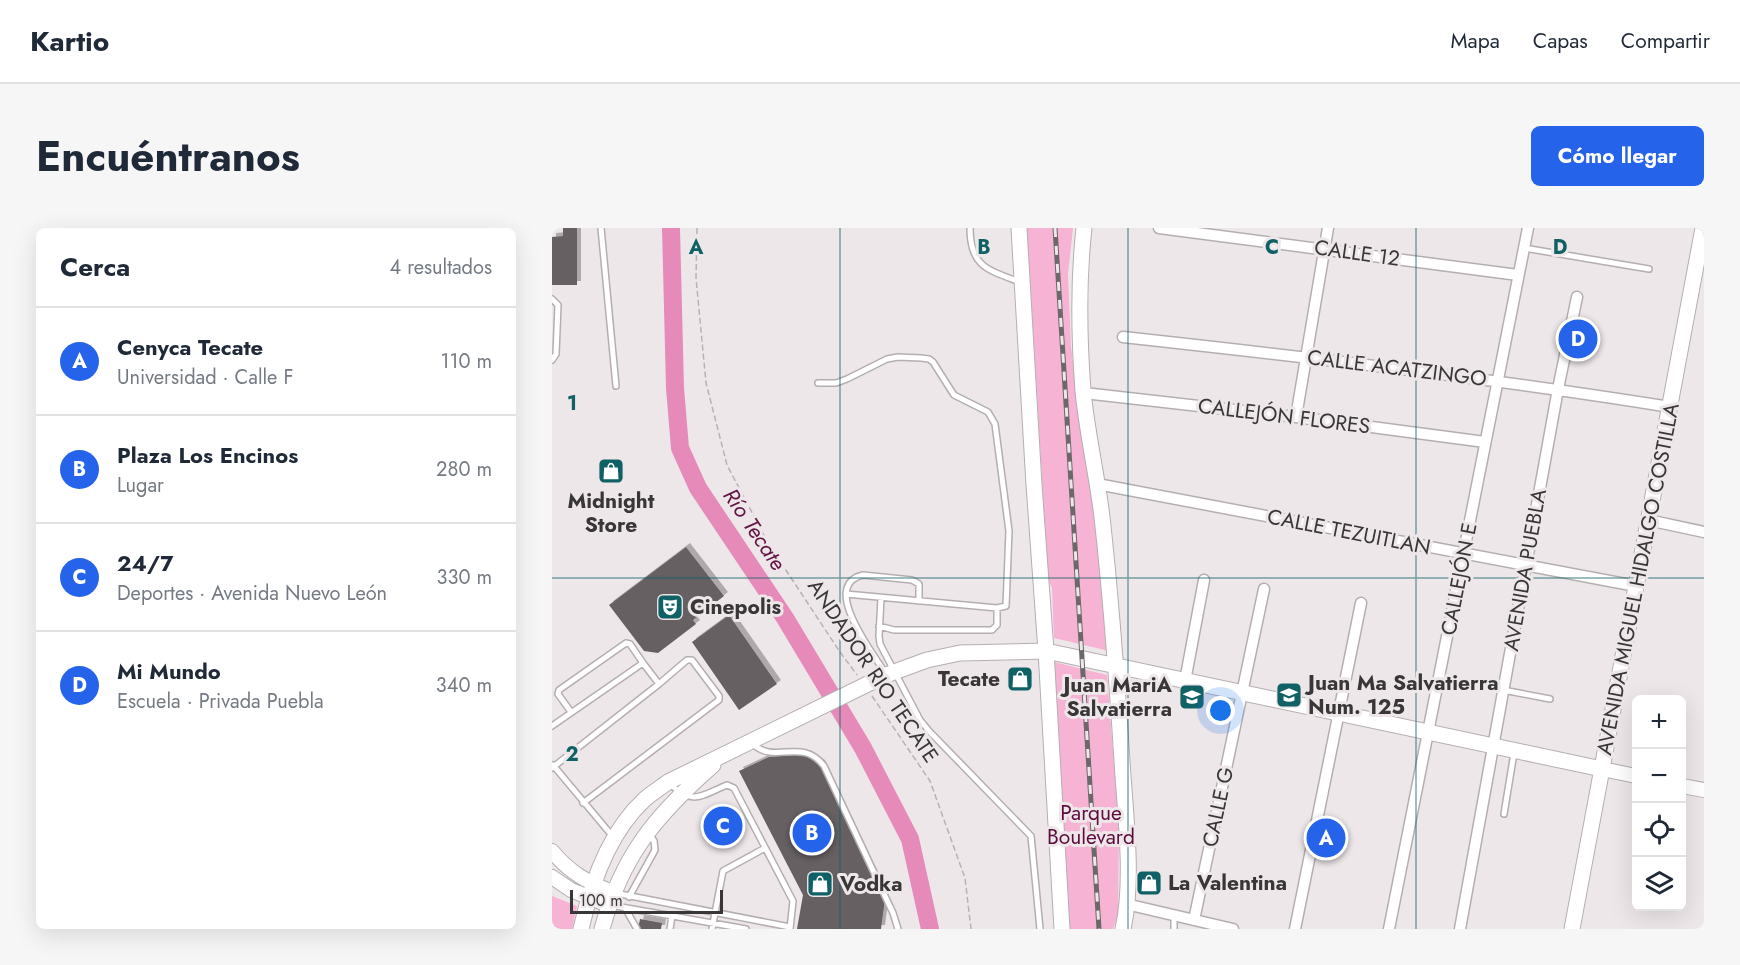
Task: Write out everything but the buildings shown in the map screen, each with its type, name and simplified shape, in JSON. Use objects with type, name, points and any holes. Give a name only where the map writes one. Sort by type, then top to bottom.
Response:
[{"type":"main road","points":[[1019,228],[1062,929]]},
{"type":"main road","points":[[1084,228],[1079,302],[1084,393],[1097,484],[1116,665],[1126,833],[1126,904],[1123,929]]},
{"type":"main road","name":"AVENIDA MIGUEL HIDALGO COSTILLA","points":[[1572,929],[1703,228]]},
{"type":"main road","points":[[581,929],[591,892],[615,840],[627,820],[645,800],[668,782],[678,775],[724,755],[890,673],[927,660],[960,653],[1046,651],[1602,769]]},
{"type":"main road","points":[[602,929],[610,899],[648,831],[680,794],[724,755]]},
{"type":"street","name":"CALLE 12","points":[[1159,228],[1518,275]]},
{"type":"street","points":[[1296,417],[1328,228]]},
{"type":"street","name":"CALLEJÓN E","points":[[1389,929],[1528,228]]},
{"type":"street","name":"AVENIDA PUEBLA","points":[[1460,929],[1558,389],[1577,297]]},
{"type":"street","name":"CALLE ACATZINGO","points":[[1124,337],[1496,381],[1670,407]]},
{"type":"street","name":"CALLEJÓN FLORES","points":[[1084,393],[1296,417],[1485,442]]},
{"type":"street","name":"CALLE TEZUITLAN","points":[[1097,484],[1636,586]]},
{"type":"street","points":[[1648,520],[1704,532]]},
{"type":"street","points":[[1185,681],[1204,580]]},
{"type":"street","name":"CALLE G","points":[[1194,920],[1264,589]]},
{"type":"street","points":[[1295,929],[1361,603]]},
{"type":"street","points":[[1602,769],[1632,775]]},
{"type":"street","points":[[1686,787],[1704,790]]},
{"type":"street","points":[[552,851],[591,892]]},
{"type":"street","points":[[552,877],[571,890],[591,892],[610,899]]},
{"type":"street","points":[[1126,904],[1233,929]]},
{"type":"lane","points":[[601,228],[616,386]]},
{"type":"lane","points":[[970,228],[970,245],[975,257],[995,272],[1022,283]]},
{"type":"lane","points":[[1524,248],[1649,269]]},
{"type":"lane","points":[[552,299],[558,305],[556,354],[552,360]]},
{"type":"lane","points":[[818,383],[836,383],[847,380],[887,359],[898,357],[929,359],[954,395],[988,412],[995,424],[1009,531],[1007,603],[1003,608],[846,594]]},
{"type":"lane","points":[[919,601],[917,581],[862,575],[850,581],[846,594],[853,621],[920,720],[1031,836],[1040,929]]},
{"type":"lane","points":[[881,598],[880,644],[890,673]]},
{"type":"lane","points":[[879,626],[894,630],[992,630],[997,625],[997,608]]},
{"type":"lane","points":[[571,712],[558,694],[560,690],[626,643],[630,644],[659,684]]},
{"type":"lane","points":[[583,803],[720,698],[690,659],[553,766],[583,803],[615,840]]},
{"type":"lane","points":[[552,726],[643,663]]},
{"type":"lane","points":[[1503,690],[1550,699]]},
{"type":"lane","points":[[751,742],[765,753],[805,752],[819,759],[898,929]]},
{"type":"lane","points":[[1504,814],[1514,751]]},
{"type":"lane","points":[[610,899],[629,897],[790,928],[794,904],[732,786],[727,785],[696,797],[680,794],[668,782]]},
{"type":"lane","points":[[629,897],[650,860],[655,846],[648,831]]},
{"type":"lane","points":[[712,926],[723,871],[765,848]]},
{"type":"lane","points":[[610,899],[625,908],[712,926],[746,929]]},
{"type":"lane","points":[[625,908],[637,929]]},
{"type":"lane","points":[[670,929],[672,916]]},
{"type":"lane","points":[[1174,916],[1174,929]]},
{"type":"path","name":"ANDADOR RIO TECATE","points":[[697,228],[696,278],[706,383],[726,465],[768,543],[862,687],[930,782],[965,878],[972,929]]},
{"type":"green space","points":[[1027,228],[1073,228],[1068,274],[1071,346],[1086,466],[1099,497],[1109,651],[1054,638],[1052,588],[1048,579]]},
{"type":"green space","name":"Parque Boulevard","points":[[1054,662],[1107,675],[1119,828],[1118,915],[1113,929],[1068,929]]},
{"type":"green space","points":[[552,896],[577,906],[572,929],[552,929]]},
{"type":"waterway","name":"Río Tecate","points":[[671,228],[675,388],[680,448],[698,488],[785,618],[863,748],[910,839],[930,929]]},
{"type":"railway","points":[[1055,228],[1099,929]]},
{"type":"place","name":"Mi Mundo","points":[[1578,339]]},
{"type":"place","name":"Midnight Store","points":[[611,471]]},
{"type":"place","name":"Cinepolis","points":[[670,607]]},
{"type":"place","name":"Tecate","points":[[1020,679]]},
{"type":"place","name":"Juan Ma Salvatierra Num. 125","points":[[1289,695]]},
{"type":"place","name":"Juan MariA Salvatierra","points":[[1192,697]]},
{"type":"place","name":"24/7","points":[[723,826]]},
{"type":"place","name":"Plaza Los Encinos","points":[[812,833]]},
{"type":"place","name":"Cenyca Tecate","points":[[1326,838]]},
{"type":"place","name":"La Valentina","points":[[1149,883]]},
{"type":"place","name":"Vodka","points":[[820,884]]}]
